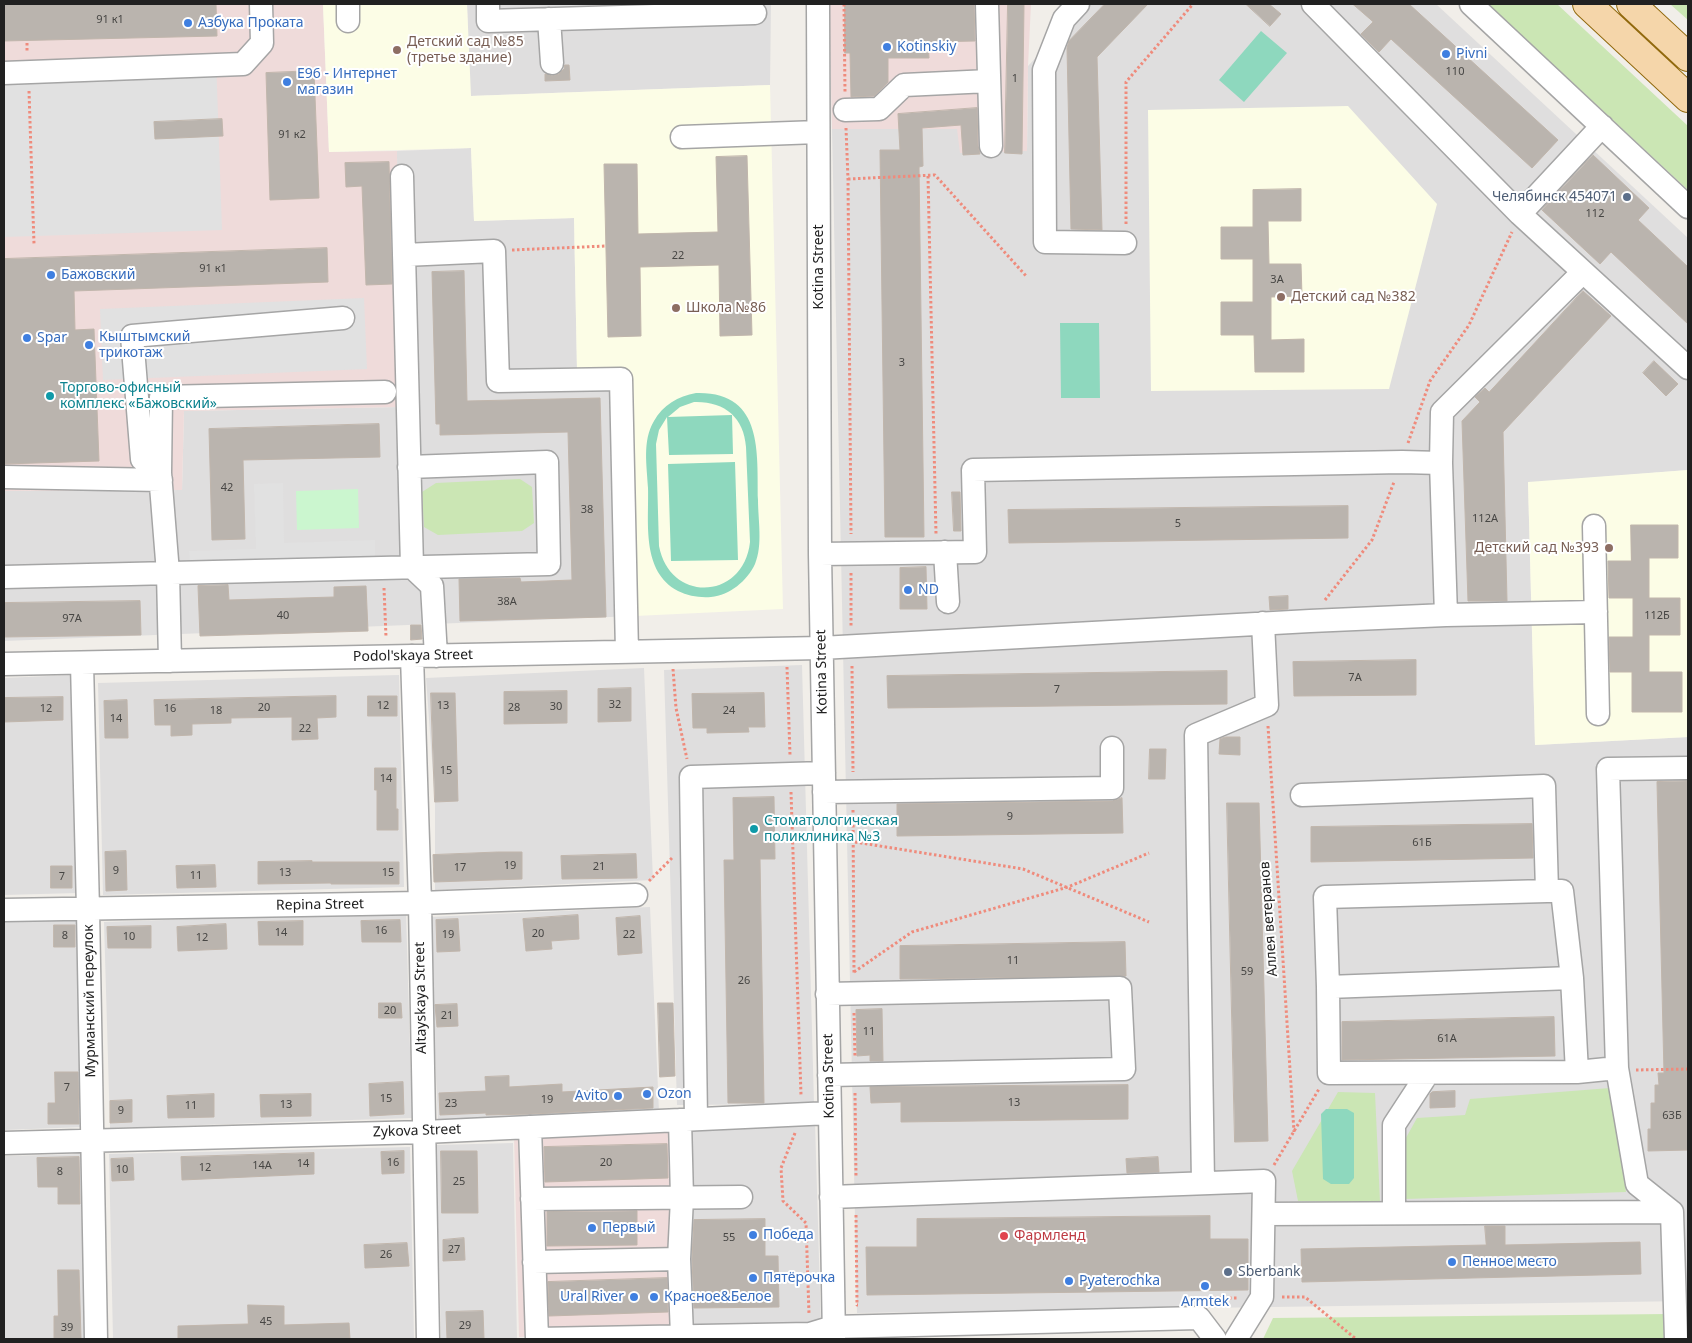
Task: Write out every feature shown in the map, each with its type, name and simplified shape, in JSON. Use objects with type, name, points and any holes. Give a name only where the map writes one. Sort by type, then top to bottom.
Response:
[{"type":"main road","points":[[1587,4],[1688,98]]},
{"type":"main road","points":[[1631,4],[1688,57]]},
{"type":"street","points":[[4,74],[242,64],[262,43],[261,4]]},
{"type":"street","points":[[488,4],[488,21],[755,13]]},
{"type":"street","name":"Kotina Street","points":[[818,4],[821,648],[834,1333]]},
{"type":"street","points":[[988,4],[991,146]]},
{"type":"street","points":[[1078,4],[1064,19],[1044,70],[1045,242],[1126,243]]},
{"type":"street","points":[[1313,4],[1520,214],[1688,368]]},
{"type":"street","points":[[1472,4],[1688,207]]},
{"type":"street","points":[[549,19],[552,63]]},
{"type":"street","points":[[845,110],[879,109],[904,85],[989,81]]},
{"type":"street","points":[[1520,214],[1602,126]]},
{"type":"street","points":[[682,137],[818,132]]},
{"type":"street","points":[[402,176],[412,567],[432,586],[436,656]]},
{"type":"street","points":[[404,256],[494,251],[498,380],[621,379],[627,652]]},
{"type":"street","points":[[1446,615],[1441,463],[1442,412],[1583,272]]},
{"type":"street","points":[[160,476],[142,459],[132,336],[343,318]]},
{"type":"street","points":[[170,661],[168,573],[160,476],[161,397],[385,392]]},
{"type":"street","points":[[4,577],[549,564],[547,462],[409,467]]},
{"type":"street","points":[[820,554],[975,552],[973,470],[1402,462],[1441,463]]},
{"type":"street","points":[[4,477],[160,476]]},
{"type":"street","points":[[1594,526],[1598,714]]},
{"type":"street","points":[[941,552],[948,602]]},
{"type":"street","name":"Podol'skaya Street","points":[[4,664],[821,648],[1263,623],[1446,615],[1596,612]]},
{"type":"street","points":[[1202,1183],[1196,735],[1266,705],[1263,623]]},
{"type":"street","name":"Altayskaya Street","points":[[412,656],[420,903],[428,1339]]},
{"type":"street","name":"Мурманский переулок","points":[[82,663],[96,1339]]},
{"type":"street","points":[[682,1336],[679,1259],[688,1119],[692,852],[691,777],[791,774],[853,792],[1112,788],[1112,748]]},
{"type":"street","points":[[1680,1328],[1672,1212],[1637,1184],[1617,1069],[1608,769],[1688,768]]},
{"type":"street","points":[[1302,795],[1544,786],[1547,891]]},
{"type":"street","points":[[1577,1072],[1572,978],[1562,891],[1325,897],[1329,1073],[1577,1072],[1617,1069]]},
{"type":"street","name":"Repina Street","points":[[4,910],[420,903],[636,895]]},
{"type":"street","points":[[1328,987],[1572,978]]},
{"type":"street","points":[[828,994],[854,982],[1120,988],[1124,1069],[829,1075]]},
{"type":"street","points":[[1394,1213],[1394,1125],[1428,1073]]},
{"type":"street","name":"Zykova Street","points":[[4,1143],[424,1132],[830,1113]]},
{"type":"street","points":[[530,1127],[537,1339],[810,1334],[1199,1318],[1215,1339]]},
{"type":"street","points":[[831,1197],[1264,1181],[1262,1297],[1236,1339]]},
{"type":"street","points":[[532,1200],[741,1196]]},
{"type":"street","points":[[1264,1214],[1672,1212]]},
{"type":"street","points":[[534,1262],[679,1259]]},
{"type":"path","points":[[844,4],[848,179],[856,1305]]},
{"type":"path","points":[[1126,243],[1126,82],[1192,4]]},
{"type":"path","points":[[27,43],[34,244]]},
{"type":"path","points":[[848,179],[935,175],[1027,277]]},
{"type":"path","points":[[928,176],[941,552]]},
{"type":"path","points":[[1310,621],[1372,540],[1430,381],[1469,325],[1520,214]]},
{"type":"path","points":[[494,251],[606,246]]},
{"type":"path","points":[[384,568],[386,642]]},
{"type":"path","points":[[786,649],[802,1114],[781,1168],[783,1201],[806,1222],[810,1334]]},
{"type":"path","points":[[672,651],[676,708],[691,777]]},
{"type":"path","name":"Аллея ветеранов","points":[[1266,705],[1294,1132]]},
{"type":"path","points":[[854,842],[1023,868],[1149,922]]},
{"type":"path","points":[[636,895],[675,854],[692,852]]},
{"type":"path","points":[[854,982],[912,932],[1068,888],[1149,853]]},
{"type":"path","points":[[1617,1069],[1688,1069]]},
{"type":"path","points":[[1264,1181],[1329,1073]]},
{"type":"path","points":[[1262,1297],[1305,1297],[1356,1339]]},
{"type":"shaded area","points":[[4,4],[323,4],[329,152],[397,151],[398,407],[184,411],[182,490],[4,491]]},
{"type":"shaded area","name":"Школа №86","points":[[323,4],[467,4],[471,96],[770,85],[783,609],[635,616],[631,387],[577,370],[574,218],[474,221],[471,148],[329,152]]},
{"type":"shaded area","points":[[467,4],[771,4],[770,85],[470,96]]},
{"type":"shaded area","points":[[829,4],[1031,4],[1027,151],[960,153],[957,129],[832,129]]},
{"type":"shaded area","points":[[1086,4],[1436,4],[1688,238],[1688,470],[1528,483],[1535,745],[1688,737],[1688,1301],[857,1313],[832,129],[958,129],[1027,151],[1028,66]]},
{"type":"shaded area","points":[[216,58],[222,230],[4,237],[4,65]]},
{"type":"shaded area","name":"Детский сад №382","points":[[1348,106],[1437,204],[1389,389],[1151,391],[1148,110]]},
{"type":"shaded area","points":[[471,148],[474,221],[574,218],[577,370],[608,370],[635,616],[4,641],[4,491],[182,490],[184,411],[398,407],[397,151]]},
{"type":"shaded area","points":[[364,298],[367,369],[103,380],[100,309]]},
{"type":"shaded area","name":"Детский сад №393","points":[[1688,470],[1688,737],[1535,745],[1528,482]]},
{"type":"shaded area","points":[[283,483],[284,543],[375,540],[375,556],[190,561],[189,551],[256,549],[254,484]]},
{"type":"shaded area","points":[[802,665],[814,1104],[677,1105],[664,670]]},
{"type":"shaded area","points":[[644,668],[653,880],[435,890],[435,802],[426,678]]},
{"type":"shaded area","points":[[70,675],[78,893],[4,895],[4,678]]},
{"type":"shaded area","points":[[399,675],[404,887],[103,895],[98,683]]},
{"type":"shaded area","points":[[650,907],[659,1112],[438,1122],[429,917]]},
{"type":"shaded area","points":[[406,912],[412,1118],[110,1128],[104,922]]},
{"type":"shaded area","points":[[78,919],[84,1127],[4,1130],[4,921]]},
{"type":"shaded area","points":[[815,1122],[821,1327],[684,1331],[678,1132]]},
{"type":"shaded area","points":[[678,1132],[684,1331],[519,1337],[514,1136]]},
{"type":"shaded area","points":[[513,1143],[517,1339],[441,1339],[436,1145]]},
{"type":"shaded area","points":[[410,1147],[414,1339],[113,1339],[109,1154]]},
{"type":"shaded area","points":[[84,1154],[88,1339],[4,1339],[4,1156]]},
{"type":"green space","points":[[1488,4],[1557,4],[1688,126],[1688,190]]},
{"type":"green space","points":[[1670,4],[1688,4],[1688,20]]},
{"type":"green space","points":[[1261,31],[1287,53],[1244,102],[1219,80]]},
{"type":"green space","points":[[1060,323],[1099,323],[1100,398],[1061,398]]},
{"type":"green space","points":[[689,394],[718,395],[734,402],[745,414],[752,428],[756,445],[759,549],[755,564],[737,586],[718,596],[711,597],[698,597],[686,594],[678,591],[666,582],[658,571],[649,545],[646,454],[650,429],[666,406]],"holes":[[[694,402],[715,404],[731,413],[737,419],[744,436],[750,542],[745,561],[735,575],[721,584],[706,588],[691,586],[677,578],[666,565],[659,546],[656,444],[659,430],[667,417],[669,455],[733,454],[732,415],[668,417],[680,407]]]},
{"type":"green space","points":[[735,462],[738,560],[671,561],[668,464]]},
{"type":"green space","points":[[520,479],[532,487],[534,523],[522,531],[438,535],[424,527],[422,492],[436,483]]},
{"type":"green space","points":[[358,489],[359,528],[297,530],[296,491]]},
{"type":"green space","points":[[1610,1088],[1626,1192],[1405,1199],[1402,1145],[1417,1118],[1465,1115],[1470,1099]]},
{"type":"green space","points":[[1338,1092],[1375,1093],[1380,1202],[1298,1201],[1292,1171]]},
{"type":"green space","points":[[1326,1109],[1347,1109],[1354,1113],[1354,1178],[1349,1184],[1331,1184],[1323,1179],[1321,1114]]},
{"type":"green space","points":[[1668,1314],[1668,1339],[1263,1339],[1273,1318]]},
{"type":"building","points":[[4,4],[216,4],[217,36],[4,41]]},
{"type":"building","name":"Kotinskiy","points":[[845,4],[974,4],[975,41],[928,42],[929,58],[888,58],[888,82],[874,96],[851,97],[850,53],[845,53]]},
{"type":"building","points":[[1008,4],[1024,4],[1022,154],[1005,153]]},
{"type":"building","points":[[1105,4],[1148,4],[1097,57],[1102,230],[1071,229],[1067,48],[1069,41]]},
{"type":"building","points":[[1246,4],[1269,4],[1281,14],[1270,26]]},
{"type":"building","points":[[1353,4],[1409,4],[1558,140],[1532,168],[1391,39],[1379,52],[1361,34],[1373,22]]},
{"type":"building","points":[[565,65],[569,65],[570,80],[545,81],[545,74],[552,76],[559,74]]},
{"type":"building","points":[[314,71],[319,198],[270,200],[266,73]]},
{"type":"building","points":[[977,108],[980,154],[963,155],[961,125],[922,128],[923,166],[919,167],[924,537],[885,537],[880,150],[900,150],[898,114]]},
{"type":"building","points":[[222,119],[223,136],[155,139],[154,122]]},
{"type":"building","points":[[1593,155],[1649,208],[1638,220],[1688,267],[1688,324],[1611,252],[1600,264],[1542,210]]},
{"type":"building","points":[[747,156],[752,335],[720,336],[719,265],[640,267],[641,336],[608,337],[604,164],[637,164],[638,234],[718,232],[716,157]]},
{"type":"building","points":[[389,162],[392,284],[366,285],[362,186],[346,187],[345,163]]},
{"type":"building","points":[[1301,189],[1301,221],[1268,221],[1269,264],[1301,264],[1302,296],[1271,297],[1271,340],[1304,339],[1304,372],[1255,372],[1254,335],[1221,335],[1221,302],[1253,302],[1253,259],[1221,259],[1221,227],[1253,227],[1253,190]]},
{"type":"building","points":[[327,248],[328,282],[74,291],[75,330],[94,329],[99,461],[4,464],[4,259]]},
{"type":"building","points":[[464,271],[467,401],[600,398],[606,617],[460,621],[459,579],[520,578],[521,582],[572,580],[568,432],[440,435],[440,424],[436,424],[432,272]]},
{"type":"building","points":[[1583,291],[1611,316],[1503,432],[1507,601],[1468,601],[1462,421],[1480,402],[1475,397],[1485,388],[1489,392]]},
{"type":"building","points":[[1654,361],[1678,384],[1666,396],[1643,373]]},
{"type":"building","points":[[379,424],[380,457],[243,460],[245,539],[212,540],[209,429]]},
{"type":"building","points":[[952,492],[960,492],[961,531],[954,531]]},
{"type":"building","points":[[1348,506],[1348,538],[1009,543],[1008,510]]},
{"type":"building","points":[[1631,525],[1678,525],[1678,558],[1649,558],[1649,598],[1680,598],[1680,635],[1649,635],[1649,672],[1682,672],[1682,712],[1632,712],[1632,672],[1610,672],[1609,637],[1633,637],[1633,598],[1609,598],[1608,561],[1631,561]]},
{"type":"building","points":[[926,567],[927,609],[900,609],[900,568]]},
{"type":"building","points":[[228,585],[229,600],[334,597],[334,587],[366,586],[368,631],[200,636],[198,586]]},
{"type":"building","points":[[1288,596],[1288,609],[1270,610],[1269,597]]},
{"type":"building","points":[[140,601],[141,635],[4,637],[4,603]]},
{"type":"building","points":[[411,625],[421,625],[422,639],[411,640]]},
{"type":"building","points":[[1416,660],[1416,695],[1294,696],[1293,662]]},
{"type":"building","points":[[1227,671],[1227,704],[888,708],[887,676]]},
{"type":"building","points":[[631,688],[631,721],[598,722],[598,689]]},
{"type":"building","points":[[567,691],[567,723],[504,724],[504,692]]},
{"type":"building","points":[[431,693],[455,693],[458,801],[435,802]]},
{"type":"building","points":[[764,693],[765,727],[748,727],[749,732],[707,733],[707,728],[693,728],[692,694]]},
{"type":"building","points":[[336,696],[336,717],[317,718],[318,739],[292,740],[292,717],[231,718],[231,723],[192,724],[192,735],[171,736],[171,725],[155,725],[154,700]]},
{"type":"building","points":[[368,696],[397,696],[397,716],[368,716]]},
{"type":"building","points":[[63,697],[63,720],[4,722],[4,698]]},
{"type":"building","points":[[127,700],[128,738],[105,738],[104,701]]},
{"type":"building","points":[[1240,737],[1240,755],[1219,754],[1220,739]]},
{"type":"building","points":[[1150,749],[1166,749],[1165,779],[1149,779]]},
{"type":"building","points":[[375,768],[396,768],[398,830],[377,830]]},
{"type":"building","points":[[1688,781],[1688,1150],[1648,1151],[1648,1129],[1651,1129],[1651,1103],[1655,1103],[1655,1085],[1659,1085],[1658,1073],[1664,1073],[1657,782]]},
{"type":"building","points":[[774,797],[775,859],[760,859],[764,1103],[728,1103],[724,860],[734,860],[733,798]]},
{"type":"building","points":[[1122,798],[1123,833],[897,836],[897,804],[1112,801]]},
{"type":"building","points":[[1227,803],[1259,803],[1268,1141],[1235,1142]]},
{"type":"building","points":[[1532,824],[1533,858],[1311,862],[1311,827]]},
{"type":"building","points":[[126,851],[127,890],[106,891],[105,852]]},
{"type":"building","points":[[522,852],[522,879],[434,882],[433,855]]},
{"type":"building","points":[[636,854],[637,878],[562,879],[561,856]]},
{"type":"building","points":[[258,862],[399,862],[399,884],[258,884]]},
{"type":"building","points":[[215,865],[216,887],[177,888],[176,866]]},
{"type":"building","points":[[51,866],[72,866],[72,888],[51,888]]},
{"type":"building","points":[[578,915],[579,939],[551,941],[552,949],[526,951],[523,919]]},
{"type":"building","points":[[640,916],[642,953],[618,955],[616,918]]},
{"type":"building","points":[[458,919],[460,951],[437,952],[436,920]]},
{"type":"building","points":[[400,920],[401,942],[362,942],[361,921]]},
{"type":"building","points":[[303,921],[303,945],[259,945],[258,922]]},
{"type":"building","points":[[226,924],[227,949],[178,951],[177,927]]},
{"type":"building","points":[[54,925],[75,925],[75,947],[54,947]]},
{"type":"building","points":[[151,926],[151,948],[108,948],[107,927]]},
{"type":"building","points":[[1125,942],[1126,976],[900,979],[900,946]]},
{"type":"building","points":[[379,1003],[401,1003],[402,1018],[379,1018]]},
{"type":"building","points":[[658,1003],[673,1003],[675,1076],[660,1077]]},
{"type":"building","points":[[457,1004],[458,1026],[437,1027],[435,1005]]},
{"type":"building","points":[[882,1009],[883,1061],[870,1061],[870,1055],[857,1056],[856,1010]]},
{"type":"building","points":[[1554,1017],[1555,1056],[1342,1060],[1342,1022]]},
{"type":"building","points":[[55,1072],[78,1072],[79,1124],[48,1124],[48,1103],[55,1103]]},
{"type":"building","points":[[509,1076],[509,1087],[562,1084],[562,1092],[653,1087],[653,1108],[532,1114],[440,1115],[439,1093],[486,1091],[485,1077]]},
{"type":"building","points":[[403,1082],[404,1114],[370,1116],[369,1084]]},
{"type":"building","points":[[1128,1085],[1128,1119],[901,1122],[901,1102],[871,1103],[870,1087]]},
{"type":"building","points":[[1455,1091],[1455,1107],[1430,1108],[1430,1094],[1432,1092]]},
{"type":"building","points":[[214,1094],[214,1117],[168,1118],[167,1096]]},
{"type":"building","points":[[311,1094],[311,1116],[261,1117],[260,1095]]},
{"type":"building","points":[[132,1100],[132,1122],[110,1123],[110,1101]]},
{"type":"building","points":[[667,1144],[668,1178],[545,1182],[544,1147]]},
{"type":"building","points":[[404,1151],[404,1173],[382,1174],[381,1152]]},
{"type":"building","points":[[441,1151],[477,1151],[478,1213],[442,1213]]},
{"type":"building","points":[[314,1153],[314,1174],[182,1180],[181,1157]]},
{"type":"building","points":[[79,1157],[80,1204],[58,1204],[58,1187],[38,1187],[37,1158]]},
{"type":"building","points":[[1158,1157],[1159,1172],[1127,1173],[1126,1159]]},
{"type":"building","points":[[133,1158],[134,1180],[112,1181],[111,1159]]},
{"type":"building","name":"Первый","points":[[637,1211],[637,1245],[547,1246],[547,1212]]},
{"type":"building","points":[[1210,1216],[1210,1239],[1248,1239],[1248,1290],[867,1295],[866,1247],[917,1247],[917,1219]]},
{"type":"building","points":[[765,1219],[765,1256],[778,1256],[779,1307],[694,1308],[692,1259],[694,1220]]},
{"type":"building","points":[[1485,1226],[1505,1226],[1505,1245],[1640,1242],[1641,1274],[1302,1282],[1301,1249],[1486,1245]]},
{"type":"building","points":[[464,1238],[465,1260],[443,1261],[443,1240]]},
{"type":"building","points":[[407,1243],[409,1266],[365,1268],[364,1245]]},
{"type":"building","points":[[58,1270],[79,1270],[81,1339],[54,1339],[54,1316],[58,1316]]},
{"type":"building","points":[[667,1278],[668,1312],[549,1316],[548,1282]]},
{"type":"building","points":[[248,1305],[284,1306],[284,1325],[349,1323],[350,1339],[178,1339],[178,1326],[248,1324]]},
{"type":"building","points":[[483,1311],[484,1339],[447,1339],[446,1312]]},
{"type":"place","name":"Азбука Проката","points":[[188,23]]},
{"type":"place","name":"Kotinskiy","points":[[887,47]]},
{"type":"place","name":"Детский сад №85 (третье здание)","points":[[397,50]]},
{"type":"place","name":"Pivni","points":[[1446,54]]},
{"type":"place","name":"Е96 - Интернет магазин","points":[[287,82]]},
{"type":"place","name":"Челябинск 454071","points":[[1627,197]]},
{"type":"place","name":"Бажовский","points":[[51,275]]},
{"type":"place","name":"Детский сад №382","points":[[1281,297]]},
{"type":"place","name":"Школа №86","points":[[676,308]]},
{"type":"place","name":"Spar","points":[[27,338]]},
{"type":"place","name":"Кыштымский трикотаж","points":[[89,345]]},
{"type":"place","name":"Торгово-офисный комплекс «Бажовский»","points":[[50,396]]},
{"type":"place","name":"Детский сад №393","points":[[1609,548]]},
{"type":"place","name":"ND","points":[[908,590]]},
{"type":"place","name":"Стоматологическая поликлиника №3","points":[[754,829]]},
{"type":"place","name":"Ozon","points":[[647,1094]]},
{"type":"place","name":"Avito","points":[[618,1096]]},
{"type":"place","name":"Первый","points":[[592,1228]]},
{"type":"place","name":"Победа","points":[[753,1235]]},
{"type":"place","name":"Фармленд","points":[[1004,1236]]},
{"type":"place","name":"Пенное место","points":[[1452,1262]]},
{"type":"place","name":"Sberbank","points":[[1228,1272]]},
{"type":"place","name":"Пятёрочка","points":[[753,1278]]},
{"type":"place","name":"Pyaterochka","points":[[1069,1281]]},
{"type":"place","name":"Armtek","points":[[1205,1286]]},
{"type":"place","name":"Ural River","points":[[634,1297]]},
{"type":"place","name":"Красное&Белое","points":[[654,1297]]}]
